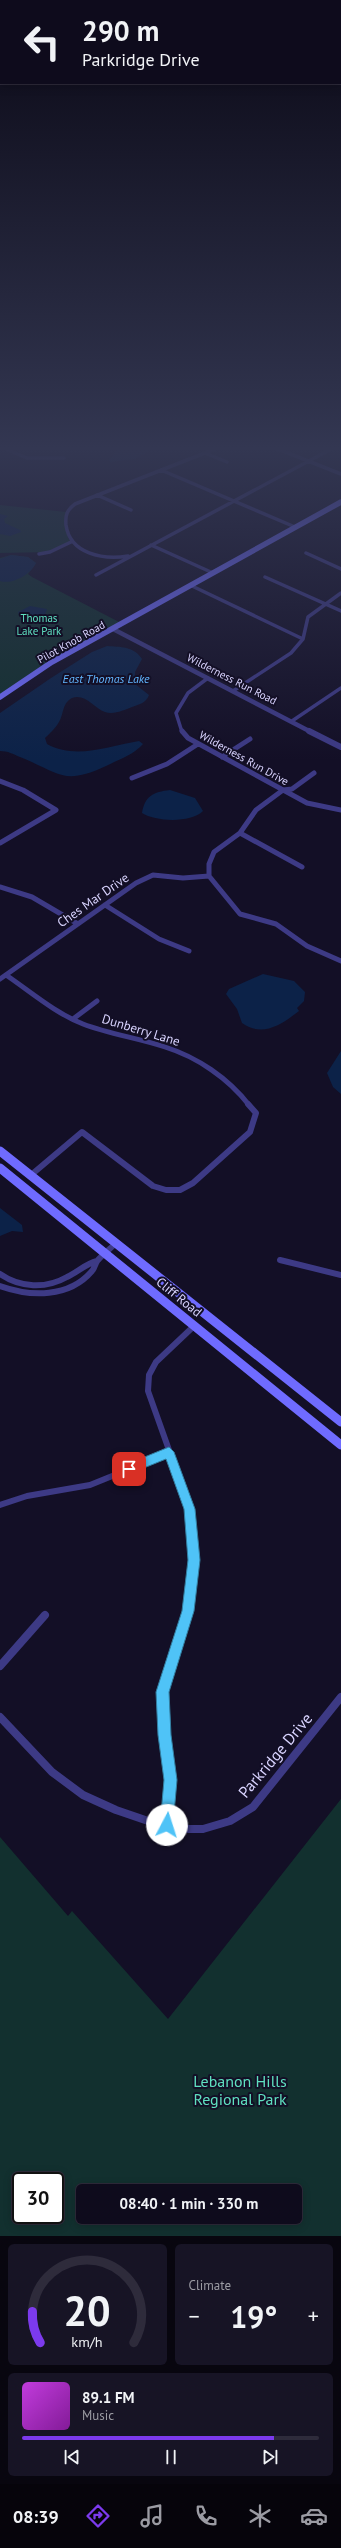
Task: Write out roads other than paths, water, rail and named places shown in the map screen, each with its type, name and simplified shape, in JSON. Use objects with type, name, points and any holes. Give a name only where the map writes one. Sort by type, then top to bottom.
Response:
[{"type":"main road","name":"Pilot Knob Road","points":[[0,696],[52,662],[192,586],[252,551]]},
{"type":"main road","name":"Cliff Road","points":[[0,1150],[341,1422]]},
{"type":"main road","name":"Cliff Road","points":[[0,1168],[341,1445]]},
{"type":"street","points":[[38,554],[51,551]]},
{"type":"street","points":[[88,551],[110,556],[132,556]]},
{"type":"street","points":[[96,574],[140,551]]},
{"type":"street","points":[[165,551],[213,573]]},
{"type":"street","points":[[306,553],[341,569]]},
{"type":"street","points":[[265,577],[341,611]]},
{"type":"street","points":[[192,586],[302,639]]},
{"type":"street","points":[[233,691],[291,653],[302,639],[308,617],[341,593]]},
{"type":"street","name":"Wilderness Run Road","points":[[113,629],[341,747]]},
{"type":"street","name":"Wilderness Run Drive","points":[[208,678],[188,693],[176,713],[181,730],[198,744],[307,803],[341,810]]},
{"type":"street","points":[[292,721],[341,688]]},
{"type":"street","points":[[222,757],[250,739]]},
{"type":"street","points":[[132,778],[167,764],[198,744]]},
{"type":"street","points":[[314,773],[292,789],[283,790],[256,810],[240,832],[214,852],[209,864],[209,876],[220,892],[240,914],[276,924],[308,946],[341,961]]},
{"type":"street","points":[[0,781],[23,790],[56,810],[0,843]]},
{"type":"street","points":[[240,832],[302,867]]},
{"type":"street","name":"Ches Mar Drive","points":[[0,979],[136,883],[153,875],[184,878],[209,876]]},
{"type":"street","points":[[0,887],[32,897],[78,924]]},
{"type":"street","points":[[105,905],[159,939],[189,951]]},
{"type":"street","name":"Dunberry Lane","points":[[6,975],[73,1019],[95,1028],[167,1047],[194,1059],[216,1074],[256,1113],[250,1132],[193,1183],[180,1190],[166,1190],[153,1186],[82,1132],[30,1175]]},
{"type":"street","points":[[73,1019],[98,1001]]},
{"type":"street","points":[[6,1279],[0,1286],[27,1294],[53,1293],[78,1282],[92,1272],[97,1261],[116,1243]]},
{"type":"street","points":[[280,1260],[341,1275]]},
{"type":"street","points":[[0,1274],[6,1279],[28,1286],[45,1286],[62,1280],[86,1263],[97,1261]]},
{"type":"street","points":[[167,1825],[171,1780],[165,1735],[163,1692],[188,1611],[194,1560],[190,1509],[148,1391],[149,1375],[156,1362],[194,1326]]},
{"type":"street","points":[[0,1505],[27,1496],[90,1486],[169,1452]]},
{"type":"street","points":[[0,1666],[45,1615]]},
{"type":"street","name":"Parkridge Drive","points":[[0,1717],[48,1768],[72,1789],[113,1810],[167,1825],[203,1829],[235,1820],[252,1807],[341,1697]]},
{"type":"water","points":[[11,555],[28,557],[36,563],[26,575],[21,578],[5,582],[0,581],[0,559]]},
{"type":"water","points":[[30,606],[47,609],[43,620],[30,622],[21,620],[18,612]]},
{"type":"water","name":"East Thomas Lake","points":[[107,646],[131,649],[139,655],[142,659],[135,672],[135,684],[149,695],[148,698],[140,704],[122,711],[108,713],[85,699],[77,697],[72,698],[66,703],[61,719],[45,738],[47,744],[58,749],[69,751],[92,750],[139,741],[143,744],[139,748],[126,756],[92,772],[70,776],[53,772],[13,754],[0,751],[0,713],[92,652]]},
{"type":"water","points":[[170,790],[195,798],[203,811],[190,818],[173,820],[156,818],[142,813],[145,803],[151,796],[159,792]]},
{"type":"water","points":[[263,974],[294,981],[305,992],[304,1001],[297,1008],[299,1011],[272,1028],[257,1029],[242,1023],[237,1009],[226,994],[229,989]]},
{"type":"water","points":[[341,1051],[341,1094],[333,1087],[327,1073]]},
{"type":"water","points":[[0,1208],[22,1225],[23,1232],[12,1231],[0,1236]]},
{"type":"park label","name":"Thomas Lake Park","points":[[39,624]]},
{"type":"park label","name":"Lebanon Hills Regional Park","points":[[240,2090]]}]
